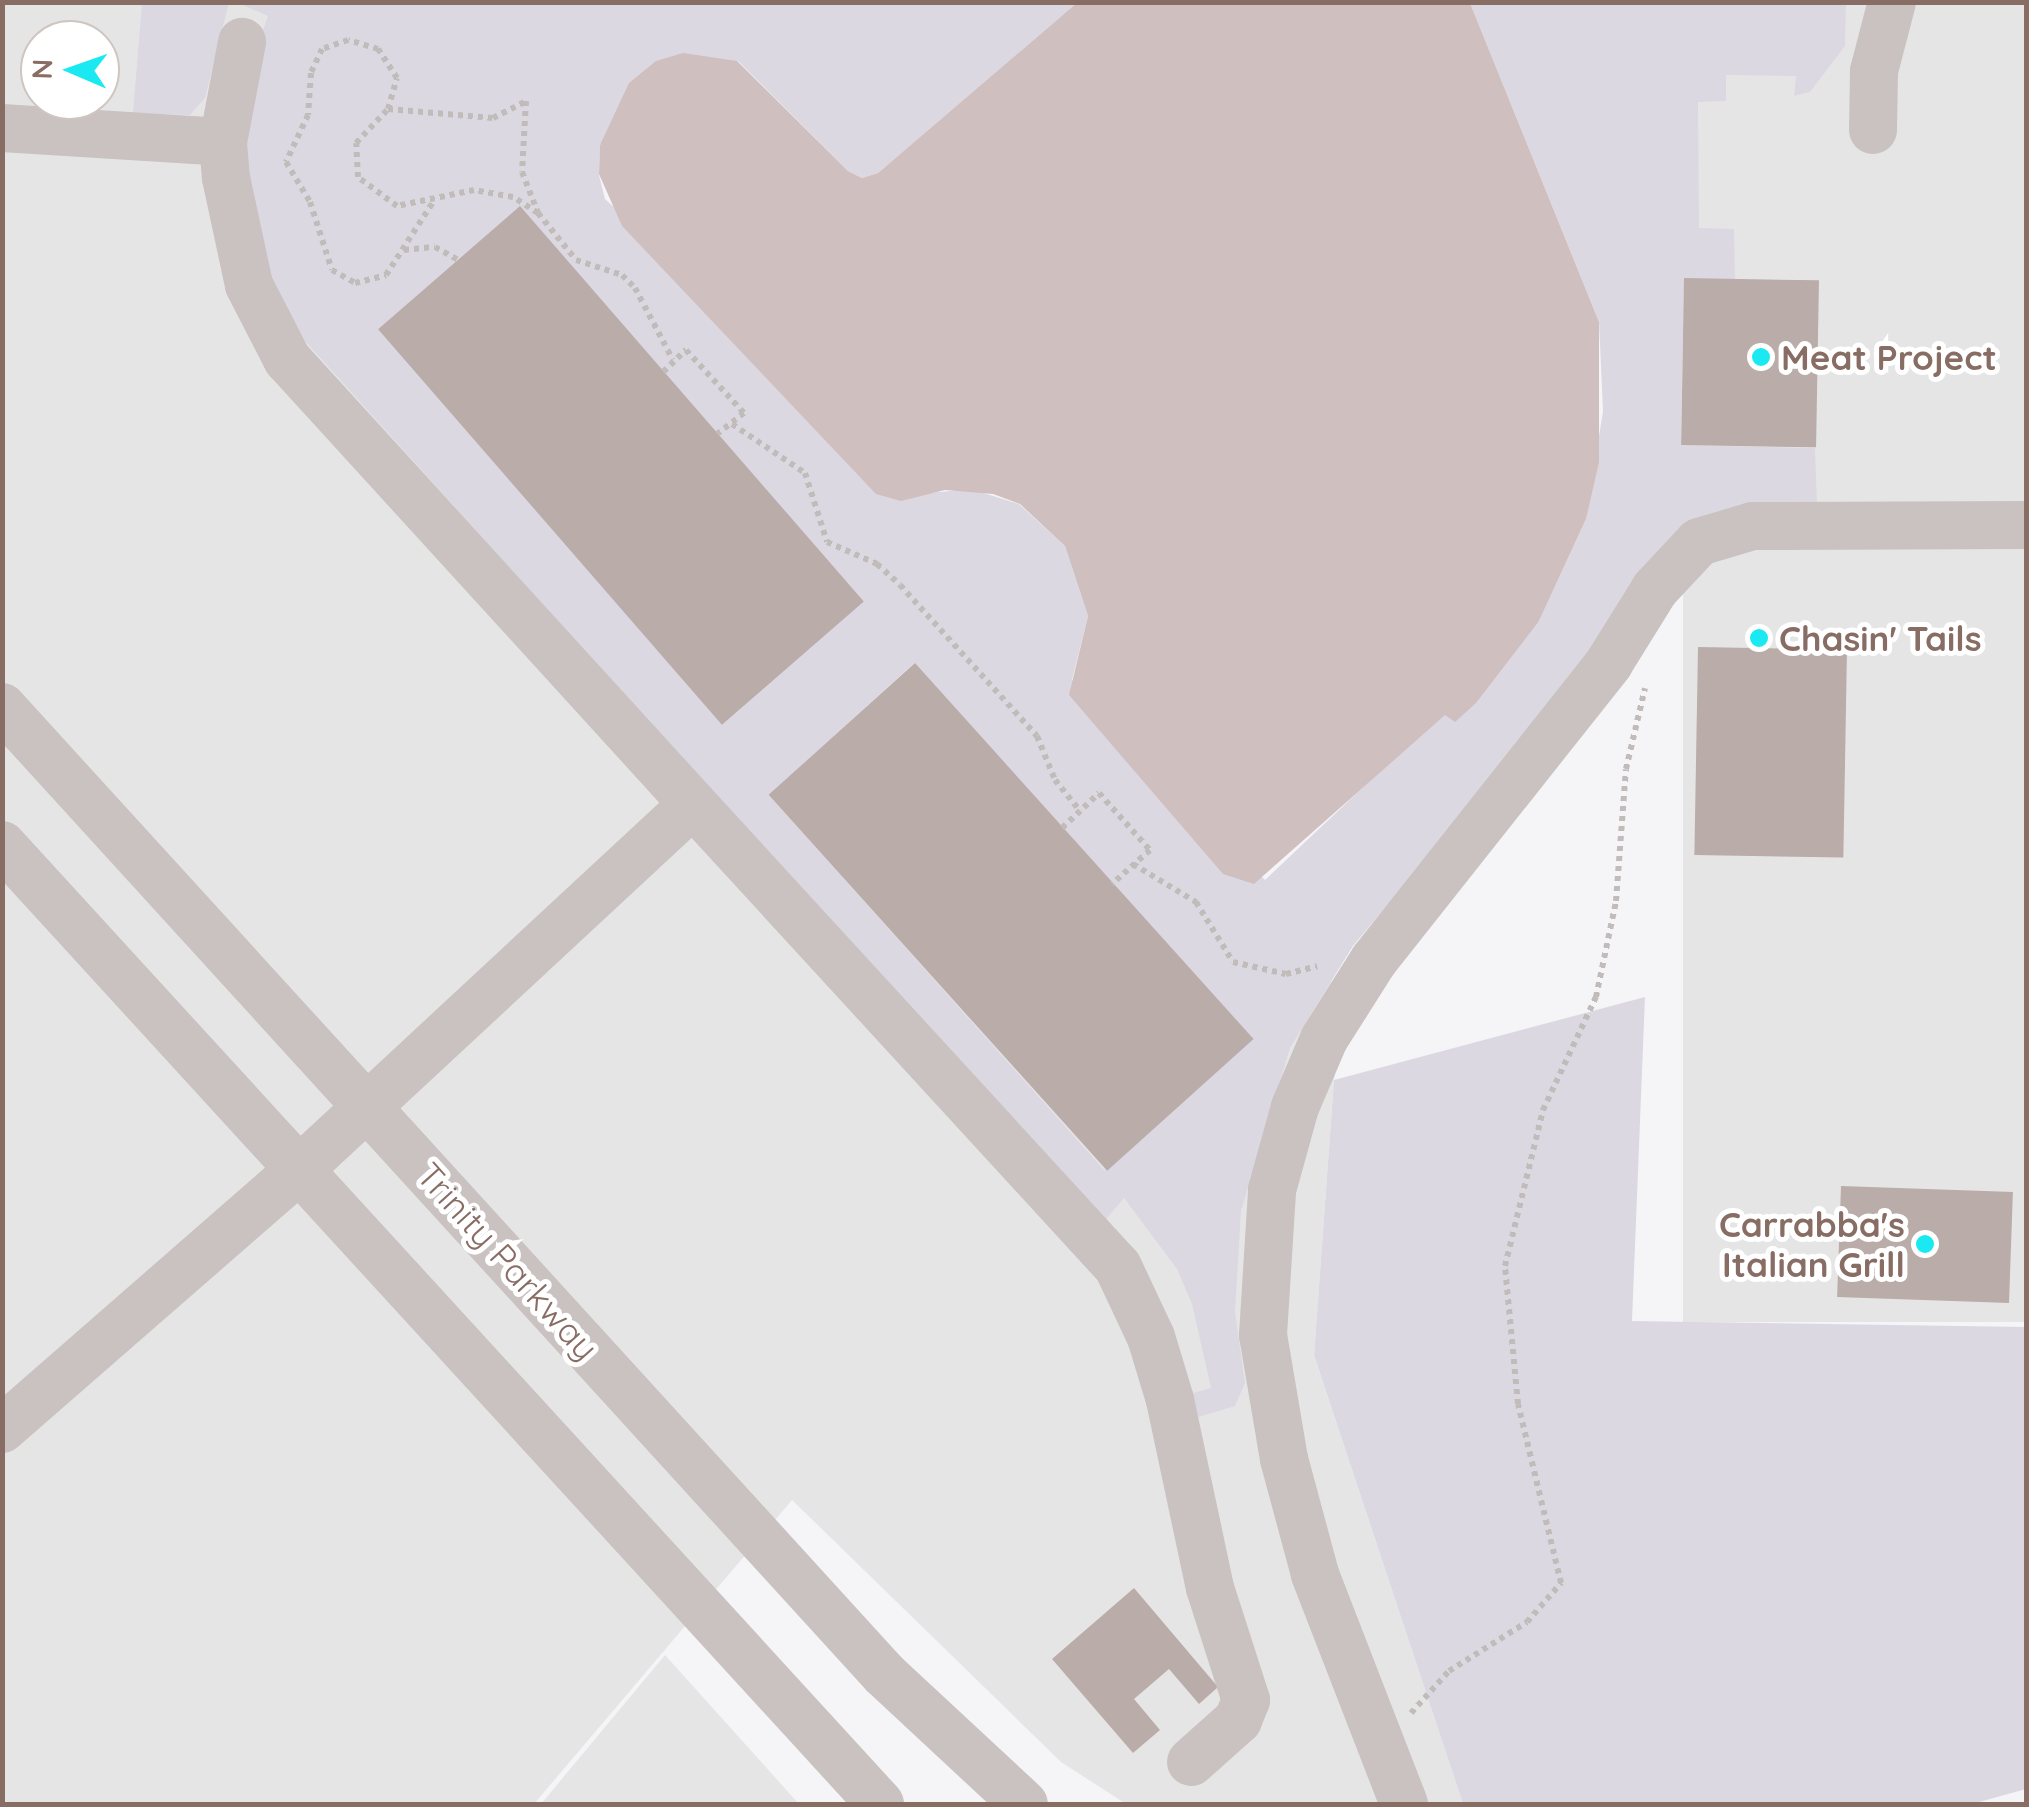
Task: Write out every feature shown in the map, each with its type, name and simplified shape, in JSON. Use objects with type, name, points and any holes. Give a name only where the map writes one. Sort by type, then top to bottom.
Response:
[{"type":"street","points":[[1873,130],[1884,13]]},
{"type":"street","points":[[242,42],[223,142],[248,285],[287,359],[1118,1267],[1151,1337],[1170,1400],[1210,1588],[1246,1700],[1238,1720],[1190,1762]]},
{"type":"street","points":[[2,128],[223,142]]},
{"type":"street","points":[[1404,1804],[1315,1574],[1284,1458],[1263,1336],[1272,1190],[1295,1107],[1324,1039],[1374,960],[1609,662],[1654,590],[1699,542],[1753,526],[2026,525]]},
{"type":"street","name":"Trinity Parkway","points":[[2,707],[884,1674],[1024,1804]]},
{"type":"street","points":[[2,1429],[300,1169],[693,804]]},
{"type":"street","points":[[2,844],[880,1804]]},
{"type":"path","points":[[435,200],[415,220],[402,250],[378,280],[342,279],[327,261],[316,217],[286,162],[308,115],[311,73],[331,42],[362,42],[391,61],[397,78],[388,109],[356,143],[358,176],[397,206],[474,190],[513,198],[538,213]]},
{"type":"path","points":[[388,109],[494,118],[526,101],[522,172],[538,213],[576,260],[622,275],[635,288],[673,360]]},
{"type":"path","points":[[402,250],[435,247],[458,260]]},
{"type":"path","points":[[662,372],[686,350],[733,400],[744,413],[717,434]]},
{"type":"path","points":[[732,424],[805,472],[827,542],[877,564],[900,585],[1036,736],[1055,780],[1080,811]]},
{"type":"path","points":[[1378,1738],[1449,1672],[1528,1622],[1561,1583],[1518,1404],[1505,1266],[1543,1110],[1596,997],[1616,901],[1626,768],[1649,671]]},
{"type":"path","points":[[1062,828],[1099,793],[1150,850],[1112,884]]},
{"type":"path","points":[[1132,864],[1196,902],[1233,962],[1262,972],[1310,972],[1332,953]]},
{"type":"shaded area","points":[[1078,2],[1470,3],[1599,322],[1599,462],[1586,519],[1539,621],[1476,703],[1455,722],[1445,715],[1254,884],[1223,874],[1069,695],[1088,616],[1065,546],[1020,504],[993,494],[945,490],[901,501],[876,494],[622,226],[599,174],[600,145],[629,83],[656,61],[683,53],[737,61],[848,171],[862,178],[878,173]]},
{"type":"shaded area","points":[[3,3],[370,3],[1347,999],[1334,1080],[1314,1355],[1463,1804],[1126,1804],[1061,1762],[792,1500],[534,1804],[3,1804]]},
{"type":"shaded area","points":[[142,3],[229,3],[205,98],[190,115],[133,113]]},
{"type":"shaded area","points":[[238,3],[1077,3],[878,173],[862,178],[848,171],[738,61],[600,144],[599,175],[605,199],[929,493],[971,489],[1019,504],[1065,546],[1088,616],[1072,680],[1265,880],[1539,621],[1586,519],[1603,411],[1599,322],[1470,3],[1846,3],[1845,46],[1810,92],[1794,96],[1796,76],[1726,75],[1726,101],[1698,102],[1699,228],[1734,229],[1735,279],[1684,279],[1681,445],[1815,448],[1817,504],[1719,511],[1684,531],[1520,746],[1353,946],[1290,1048],[1241,1211],[1235,1312],[1245,1383],[1235,1406],[1195,1418],[1190,1394],[1211,1388],[1192,1304],[1177,1269],[1124,1198],[1102,1224],[296,331],[269,287],[241,192],[251,63],[268,16]],"holes":[[[915,663],[1106,1172],[769,795]]]},
{"type":"shaded area","points":[[1683,3],[2026,3],[2026,1322],[1683,1322]]},
{"type":"shaded area","points":[[1645,997],[1632,1321],[2026,1327],[2026,1789],[1972,1804],[1463,1804],[1314,1355],[1334,1080]]},
{"type":"shaded area","points":[[665,1655],[799,1804],[541,1804]]},
{"type":"building","points":[[520,206],[864,601],[722,725],[378,329]]},
{"type":"building","points":[[1684,278],[1819,280],[1816,447],[1681,445]]},
{"type":"building","points":[[1698,647],[1847,650],[1843,858],[1694,855]]},
{"type":"building","points":[[915,663],[1254,1039],[1107,1171],[769,795]]},
{"type":"building","name":"Carrabba's Italian Grill","points":[[1841,1186],[2013,1192],[2009,1303],[1837,1297]]},
{"type":"building","points":[[1134,1588],[1218,1687],[1199,1704],[1169,1669],[1134,1699],[1160,1730],[1133,1753],[1052,1659]]},
{"type":"place","name":"Meat Project","points":[[1761,357]]},
{"type":"place","name":"Chasin' Tails","points":[[1759,638]]},
{"type":"place","name":"Carrabba's Italian Grill","points":[[1925,1244]]}]
